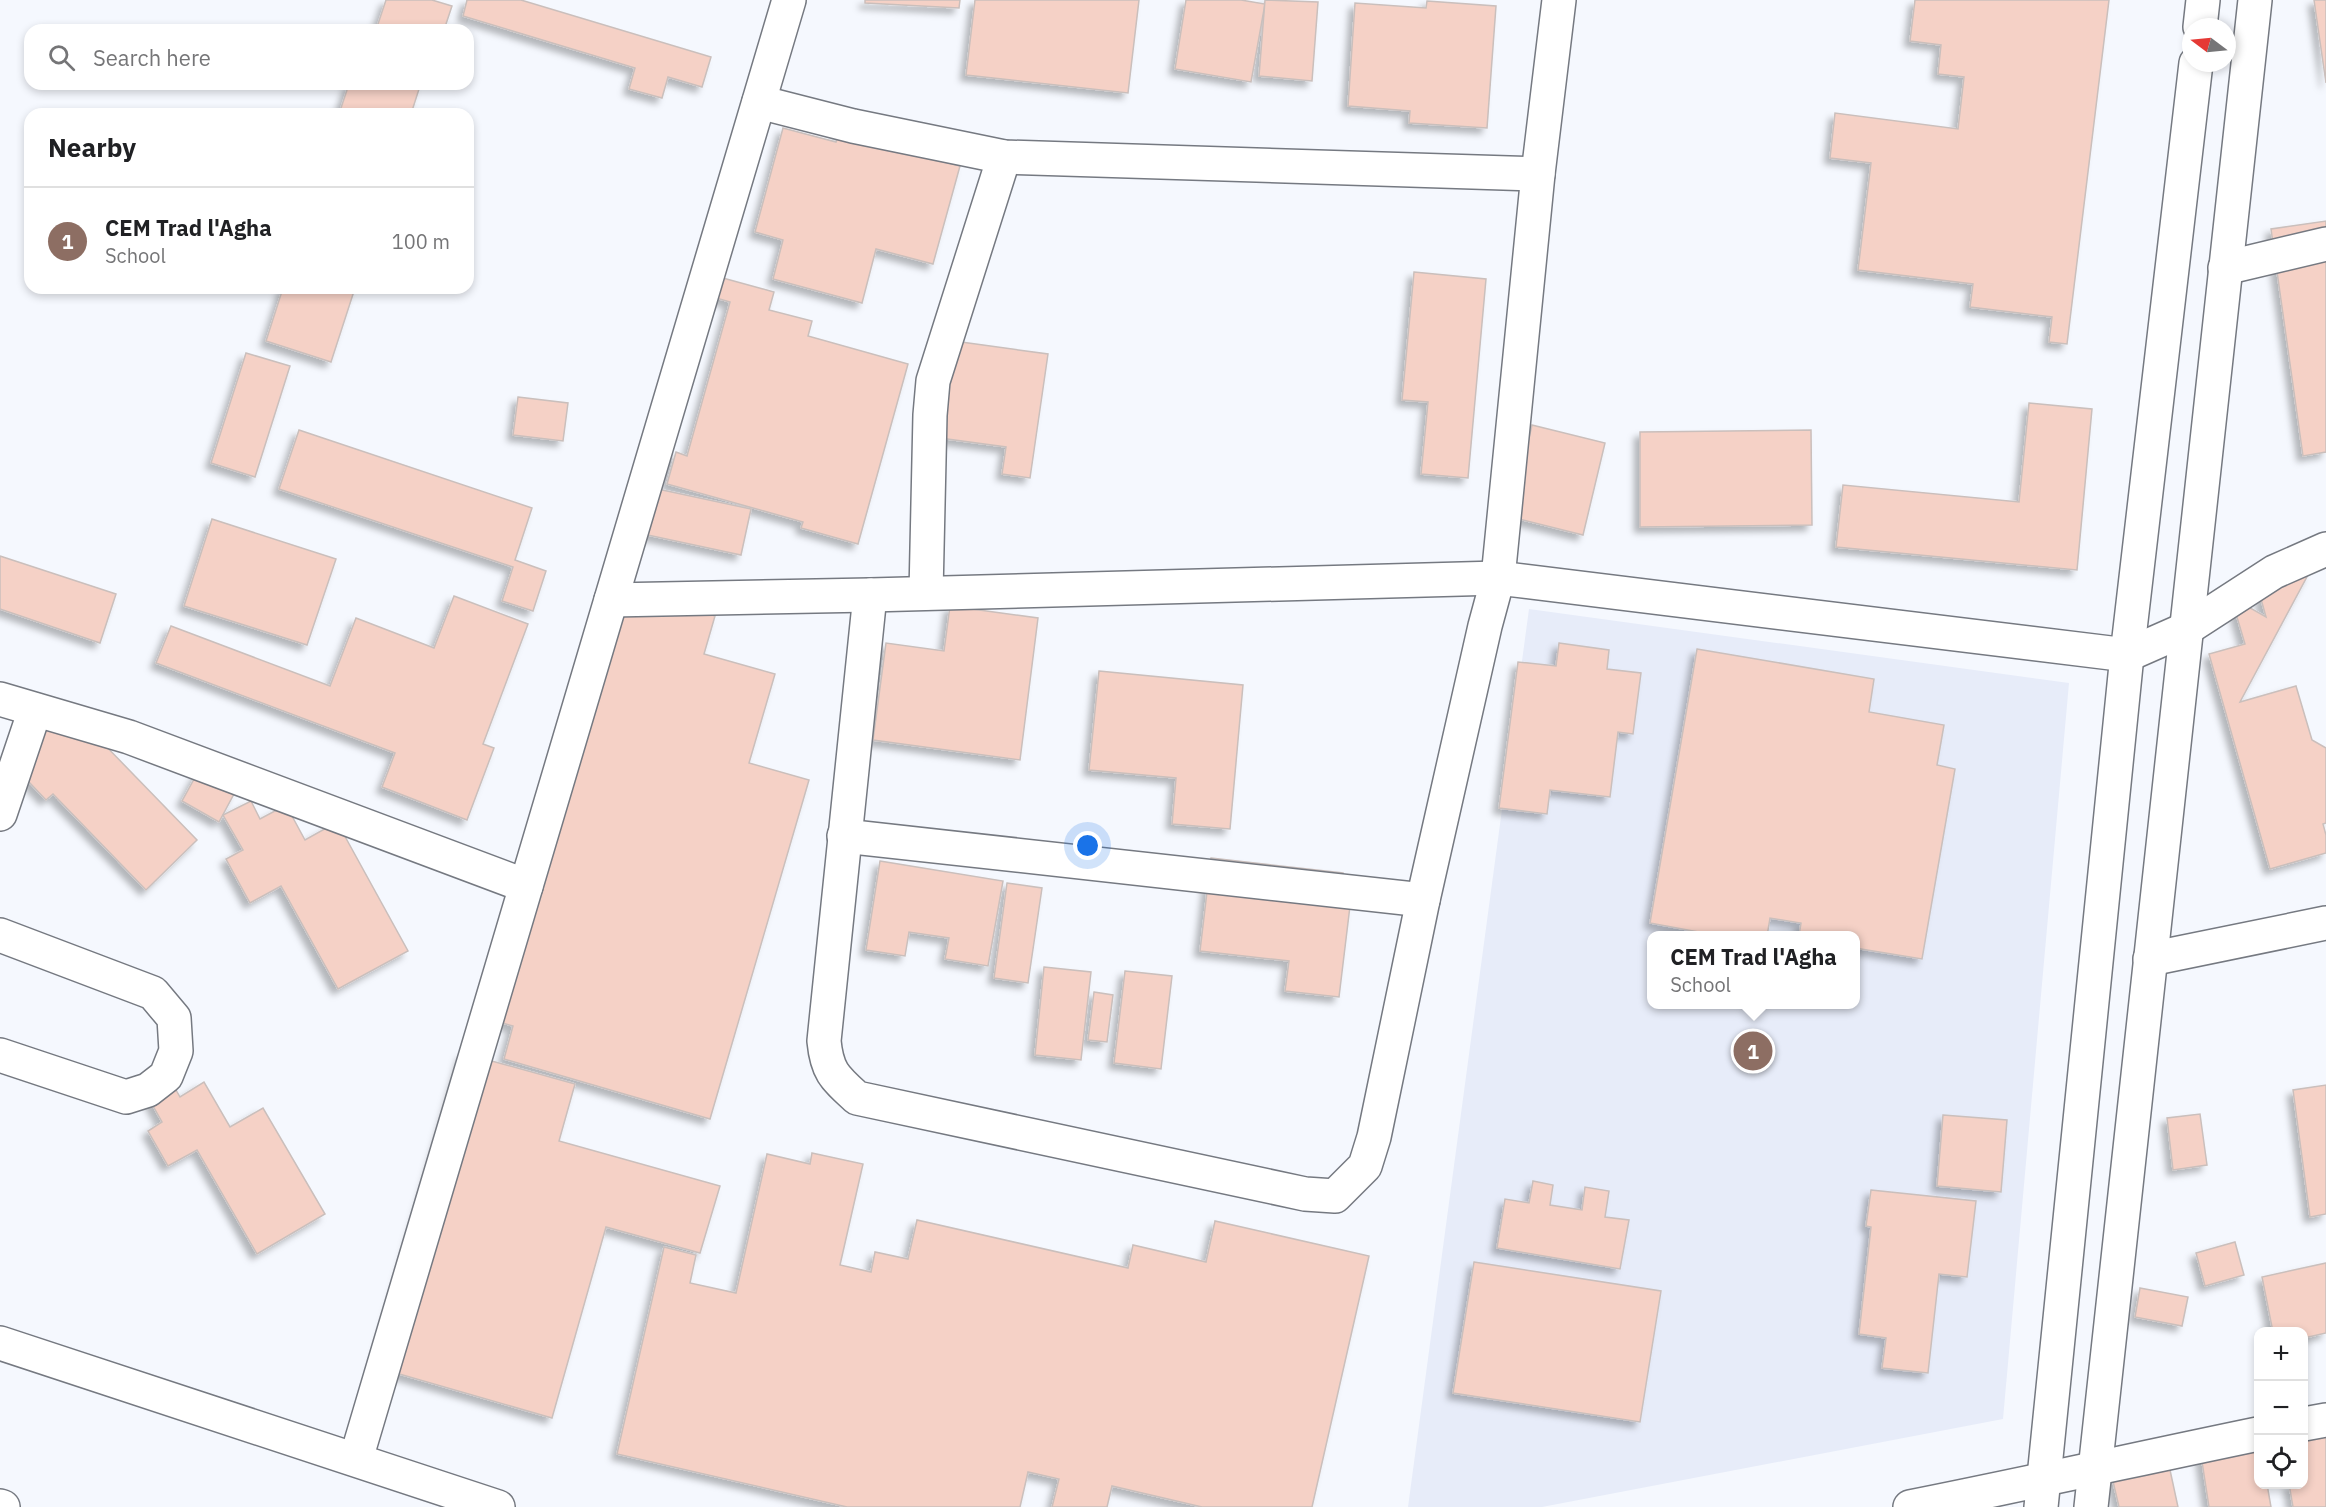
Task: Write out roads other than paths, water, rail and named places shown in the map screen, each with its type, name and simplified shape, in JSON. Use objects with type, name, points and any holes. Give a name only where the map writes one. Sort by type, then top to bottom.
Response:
[{"type":"street","points":[[356,1459],[789,0]]},
{"type":"street","points":[[870,595],[824,1041],[826,1064],[837,1080],[857,1098],[1305,1194],[1335,1196],[1365,1166],[1374,1137],[1423,900],[1498,578],[1538,174],[1559,0]]},
{"type":"street","points":[[2201,18],[2203,0]]},
{"type":"street","points":[[2091,1507],[2255,0]]},
{"type":"street","points":[[2042,1494],[2127,656],[2195,72]]},
{"type":"street","points":[[759,102],[854,126],[1004,157],[1538,174]]},
{"type":"street","points":[[926,593],[933,381],[1004,157]]},
{"type":"street","points":[[2225,268],[2326,244]]},
{"type":"street","points":[[611,600],[1498,578],[2127,656],[2186,629],[2274,572],[2326,549]]},
{"type":"street","points":[[0,699],[129,737],[526,886]]},
{"type":"street","points":[[0,814],[35,710]]},
{"type":"street","points":[[844,836],[1423,900]]},
{"type":"street","points":[[2150,959],[2326,923]]},
{"type":"street","points":[[0,935],[153,993],[174,1018],[176,1051],[166,1076],[148,1090],[126,1097],[0,1054]]},
{"type":"street","points":[[0,1343],[498,1507]]},
{"type":"street","points":[[2308,1423],[2326,1420]]},
{"type":"street","points":[[1910,1507],[2042,1494],[2095,1467],[2254,1435]]},
{"type":"place","name":"CEM Trad l'Agha","points":[[1753,1051]]}]
